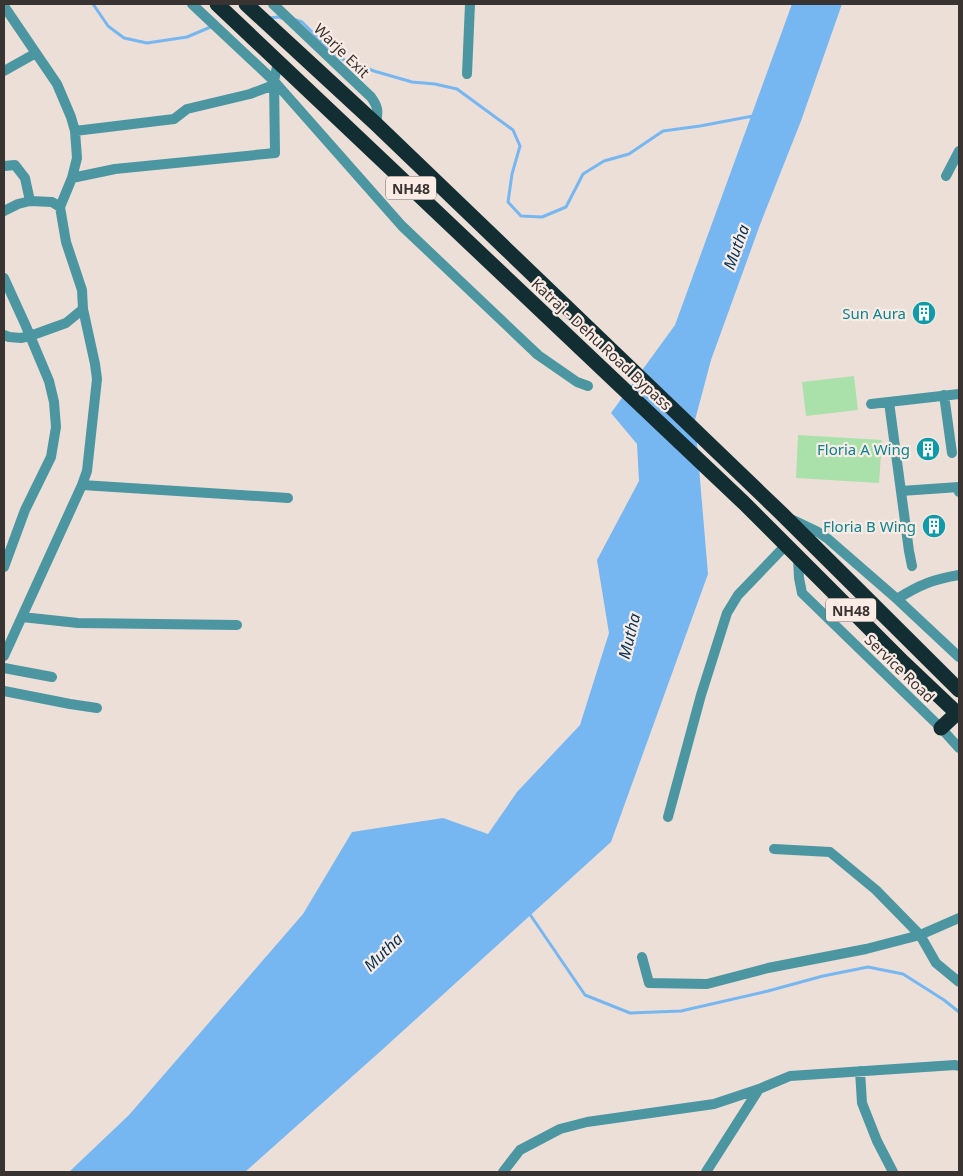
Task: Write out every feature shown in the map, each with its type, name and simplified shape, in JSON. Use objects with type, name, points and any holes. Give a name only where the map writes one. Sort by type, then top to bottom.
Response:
[{"type":"highway","name":"Katraj - Dehu Road Bypass","points":[[246,4],[376,124],[782,514],[959,690]]},
{"type":"highway","name":"Katraj - Dehu Road Bypass","points":[[218,5],[744,503],[958,714]]},
{"type":"highway","points":[[941,728],[958,714]]},
{"type":"street","points":[[192,4],[274,81],[402,226],[538,355],[577,382],[588,386]]},
{"type":"street","points":[[467,74],[470,4]]},
{"type":"street","name":"Warje Exit","points":[[274,5],[371,97],[378,111],[376,124]]},
{"type":"street","points":[[4,6],[57,84],[75,131],[77,158],[72,178],[60,208],[66,242],[82,290],[83,309],[97,379],[87,471],[4,656]]},
{"type":"street","points":[[4,71],[36,53]]},
{"type":"street","points":[[72,178],[115,169],[275,153],[274,81],[278,62]]},
{"type":"street","points":[[75,131],[174,119],[187,109],[250,94],[271,86],[274,81]]},
{"type":"street","points":[[946,176],[959,151]]},
{"type":"street","points":[[4,166],[15,164],[25,178],[30,201]]},
{"type":"street","points":[[4,210],[30,201],[52,202],[60,208]]},
{"type":"street","points":[[4,278],[49,381],[54,402],[56,427],[51,457],[25,510],[4,567]]},
{"type":"street","points":[[4,335],[21,338],[30,336],[66,322],[83,309]]},
{"type":"street","points":[[871,404],[959,394]]},
{"type":"street","points":[[944,395],[952,453]]},
{"type":"street","points":[[889,402],[912,566]]},
{"type":"street","points":[[82,485],[288,498]]},
{"type":"street","points":[[901,491],[959,487],[959,492]]},
{"type":"street","points":[[782,514],[828,539],[897,599],[959,657]]},
{"type":"street","points":[[668,817],[701,695],[727,613],[738,595],[786,545]]},
{"type":"street","name":"Service Road","points":[[798,558],[802,593],[941,728],[959,748]]},
{"type":"street","points":[[897,599],[917,587],[932,581],[959,575]]},
{"type":"street","points":[[22,617],[78,623],[237,625]]},
{"type":"street","points":[[4,668],[52,677]]},
{"type":"street","points":[[4,691],[97,708]]},
{"type":"street","points":[[774,849],[830,852],[876,890],[920,936],[936,963],[959,982]]},
{"type":"street","points":[[642,957],[649,983],[707,984],[768,968],[866,949],[920,936],[959,918]]},
{"type":"street","points":[[502,1172],[513,1167],[520,1150],[560,1129],[587,1122],[714,1104],[790,1076],[959,1066]]},
{"type":"street","points":[[860,1071],[862,1103],[892,1172]]},
{"type":"street","points":[[706,1172],[759,1089]]},
{"type":"green space","points":[[854,376],[858,410],[806,416],[802,382]]},
{"type":"green space","points":[[798,435],[882,440],[879,483],[796,478]]},
{"type":"water","name":"Mutha","points":[[792,4],[842,4],[801,121],[761,222],[711,360],[695,420],[708,574],[611,842],[245,1172],[69,1172],[129,1115],[303,914],[352,832],[443,818],[488,834],[517,792],[580,725],[609,633],[597,560],[639,481],[637,444],[611,413],[675,325]]},
{"type":"waterway","points":[[93,4],[108,26],[124,38],[147,43],[187,37],[213,26]]},
{"type":"waterway","points":[[269,18],[282,18]]},
{"type":"waterway","points":[[296,20],[302,22],[342,59],[412,82],[435,84],[457,89],[513,130],[520,146],[512,174],[508,202],[521,216],[542,217],[566,207],[583,174],[604,161],[629,154],[663,131],[753,116]]},
{"type":"waterway","points":[[529,913],[585,995],[630,1013],[681,1011],[823,976],[868,967],[903,974],[944,1000],[959,1012]]},
{"type":"place","name":"Sun Aura","points":[[924,313]]},
{"type":"place","name":"Floria A Wing","points":[[928,449]]},
{"type":"place","name":"Floria B Wing","points":[[934,526]]}]
